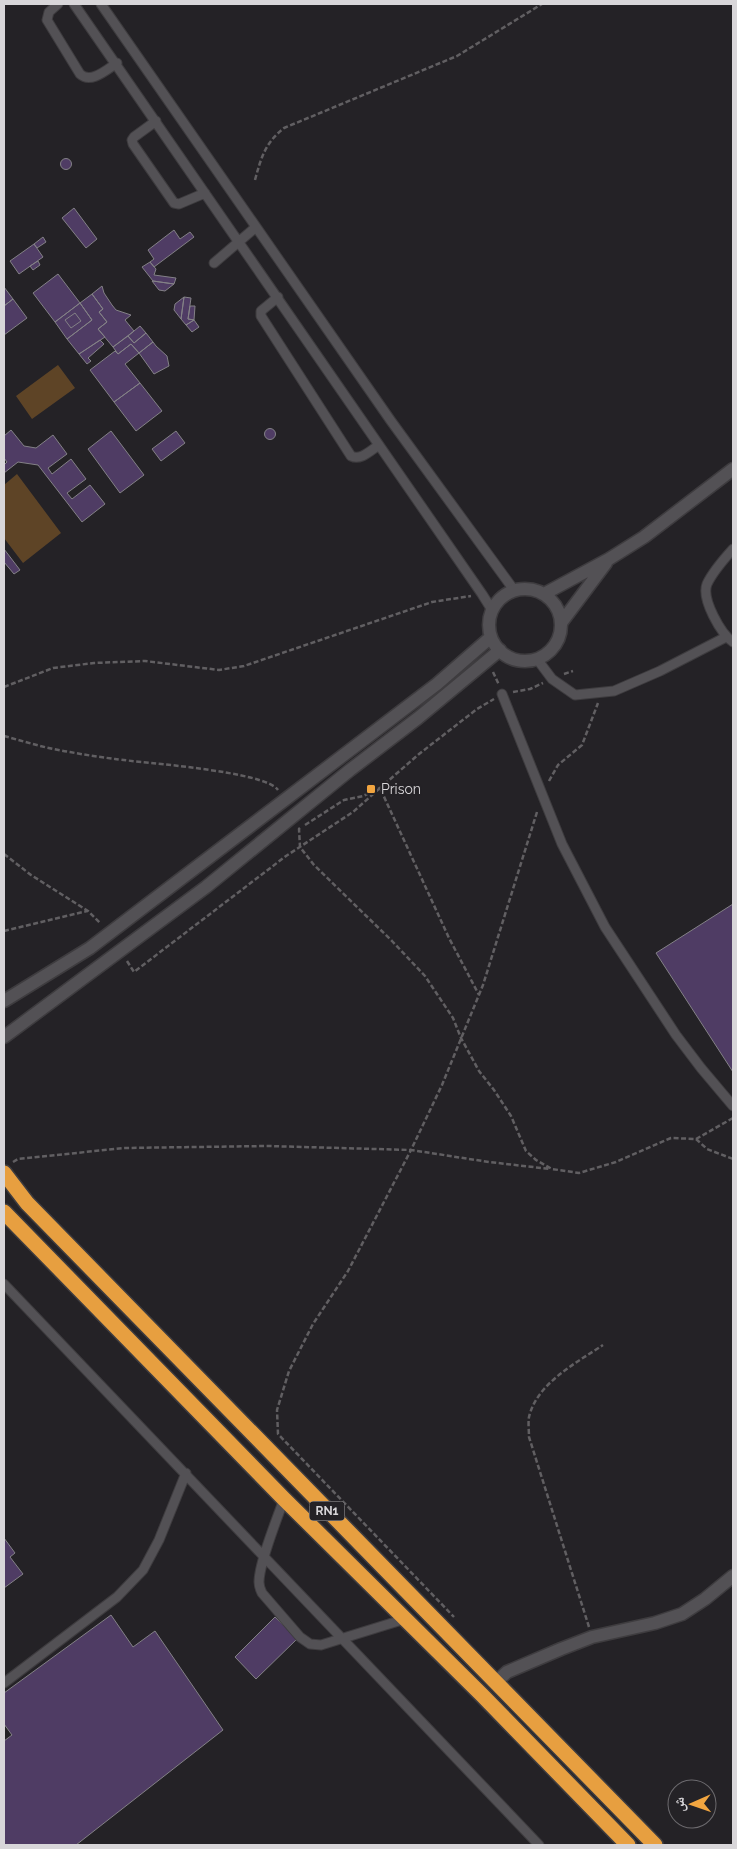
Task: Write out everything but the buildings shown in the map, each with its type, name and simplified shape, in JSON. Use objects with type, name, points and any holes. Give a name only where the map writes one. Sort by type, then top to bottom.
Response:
[{"type":"highway","name":"RN1","points":[[7,1168],[27,1202],[257,1440],[655,1845]]},
{"type":"highway","name":"RN1","points":[[4,1212],[284,1499],[482,1695],[628,1845]]},
{"type":"main road","points":[[544,594],[609,559],[644,537],[733,470]]},
{"type":"main road","points":[[561,623],[609,559]]},
{"type":"main road","points":[[520,588],[533,589],[544,594],[553,602],[559,612],[560,634],[555,645],[537,659],[526,661],[514,659],[496,646],[491,636],[489,622],[492,610],[498,600],[508,592],[520,588]]},
{"type":"main road","points":[[4,1001],[90,948],[437,684],[491,636]]},
{"type":"main road","points":[[4,1037],[206,887],[489,661],[500,650]]},
{"type":"main road","points":[[496,1682],[507,1672],[592,1637],[655,1623],[682,1614],[705,1599],[733,1576]]},
{"type":"lane","points":[[58,4],[49,12],[47,20],[80,74],[83,77],[91,78],[117,63]]},
{"type":"lane","points":[[74,4],[240,241],[492,610]]},
{"type":"lane","points":[[101,4],[391,421],[514,590]]},
{"type":"lane","points":[[156,122],[134,137],[132,140],[133,144],[174,203],[180,204],[205,193]]},
{"type":"lane","points":[[214,263],[256,227]]},
{"type":"lane","points":[[278,297],[261,310],[261,316],[351,456],[360,457],[379,445]]},
{"type":"lane","points":[[537,659],[552,679],[575,695],[614,691],[729,639],[713,615],[706,594],[707,585],[733,549]]},
{"type":"lane","points":[[502,694],[562,844],[605,927],[676,1035],[733,1106]]},
{"type":"lane","points":[[4,1284],[539,1845]]},
{"type":"lane","points":[[4,1683],[117,1597],[143,1570],[159,1540],[186,1473]]},
{"type":"lane","points":[[284,1499],[259,1576],[260,1588],[300,1637],[310,1644],[321,1645],[405,1619]]},
{"type":"path","points":[[255,180],[262,154],[272,137],[284,128],[457,56],[542,4]]},
{"type":"path","points":[[4,686],[53,668],[94,663],[145,661],[219,670],[244,666],[432,602],[482,594]]},
{"type":"path","points":[[489,661],[502,694]]},
{"type":"path","points":[[121,950],[134,972],[300,847],[353,812],[419,754],[477,709],[502,694],[530,689],[573,671]]},
{"type":"path","points":[[4,736],[67,752],[197,768],[246,777],[276,788],[284,801]]},
{"type":"path","points":[[299,829],[344,800],[363,796],[380,788]]},
{"type":"path","points":[[380,788],[449,938],[479,995]]},
{"type":"path","points":[[293,816],[299,829],[300,847],[314,865],[392,941],[424,976],[453,1018],[479,1072],[494,1090],[511,1116],[526,1151],[536,1160],[552,1169]]},
{"type":"path","points":[[4,854],[31,875],[88,910],[109,933]]},
{"type":"path","points":[[460,1623],[278,1434],[277,1410],[289,1371],[312,1324],[348,1271],[411,1150],[442,1085],[479,995],[515,885]]},
{"type":"path","points":[[4,931],[88,910]]},
{"type":"path","points":[[7,1168],[18,1159],[124,1148],[268,1146],[411,1150],[578,1173],[616,1162],[671,1138],[696,1139],[733,1118]]},
{"type":"path","points":[[696,1139],[707,1149],[733,1159]]},
{"type":"path","points":[[592,1637],[529,1437],[529,1418],[535,1401],[545,1388],[603,1346]]},
{"type":"shaded area","points":[[58,365],[75,388],[32,419],[16,396]]},
{"type":"shaded area","points":[[17,474],[61,533],[23,563],[4,538],[4,485]]},
{"type":"place","name":"Prison","points":[[371,789]]}]
